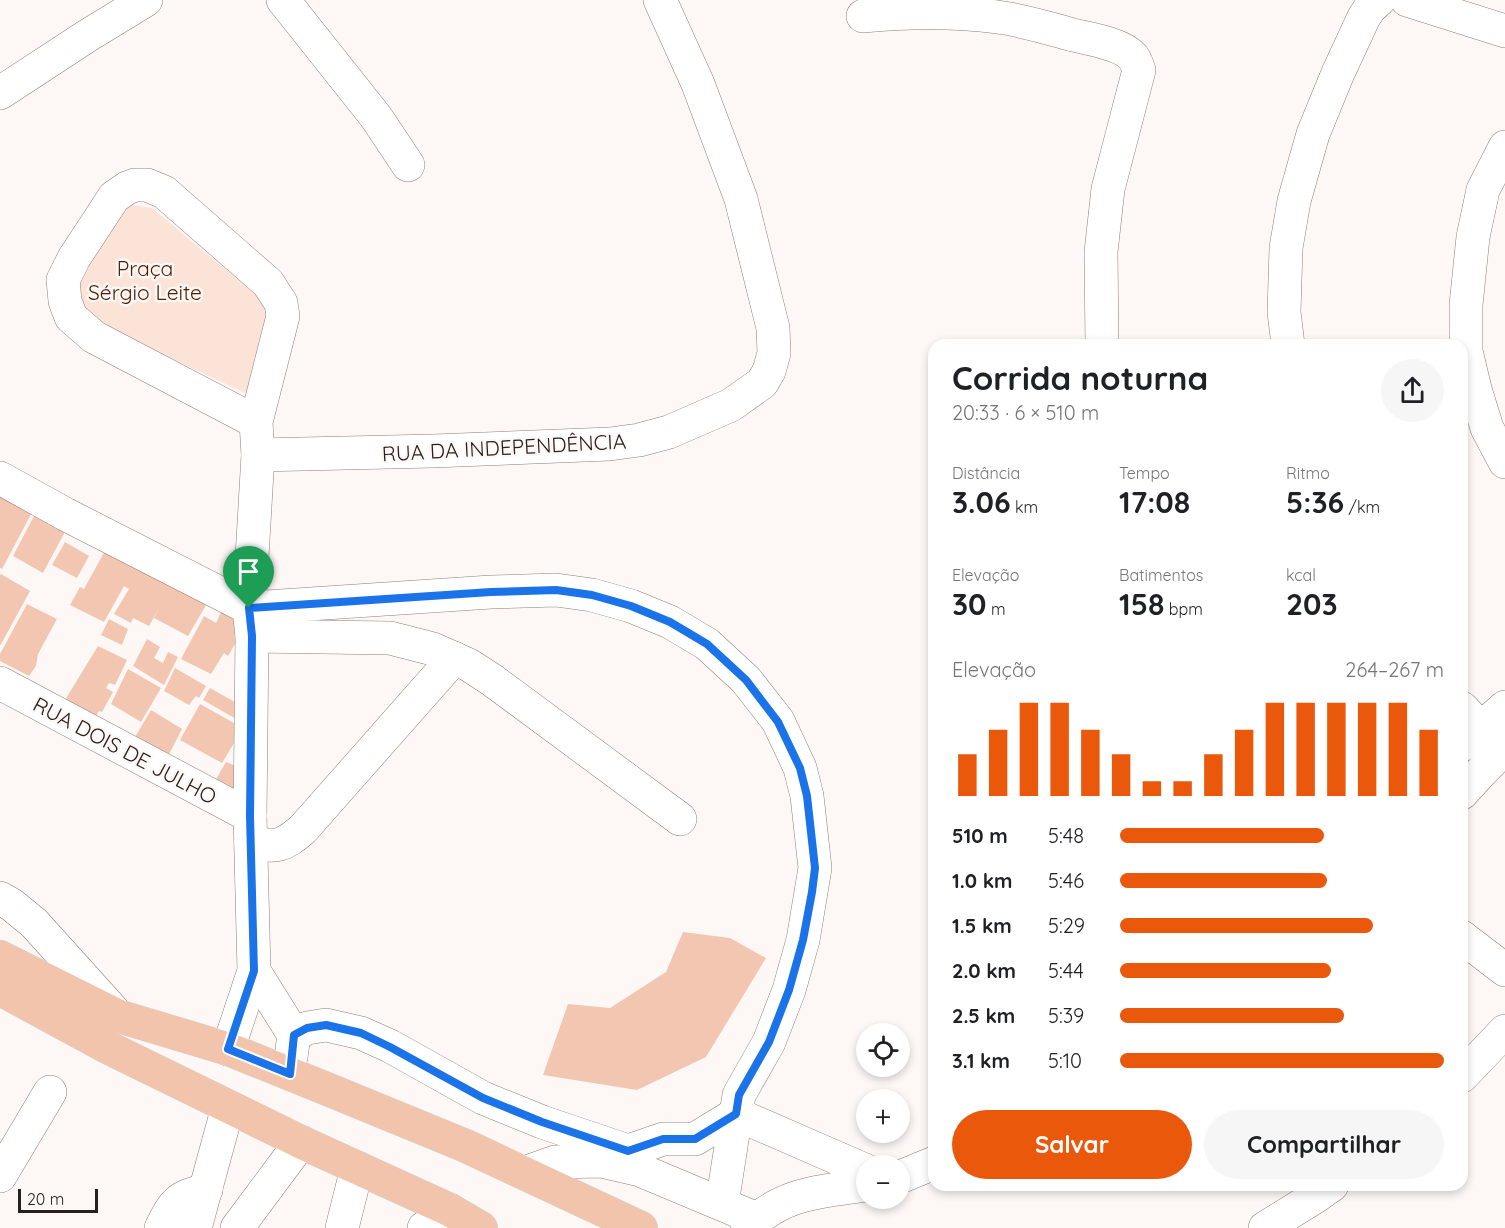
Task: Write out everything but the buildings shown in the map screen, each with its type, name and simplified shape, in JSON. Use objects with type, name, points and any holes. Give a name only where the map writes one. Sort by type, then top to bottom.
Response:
[{"type":"main road","points":[[0,957],[118,1016],[228,1049],[290,1074],[466,1146],[640,1228]]},
{"type":"main road","points":[[0,989],[109,1048],[357,1168],[456,1222]]},
{"type":"street","points":[[0,93],[146,0]]},
{"type":"street","points":[[283,0],[376,117],[408,165]]},
{"type":"street","name":"RUA DA INDEPENDÊNCIA","points":[[258,455],[610,444],[639,440],[669,432],[732,405],[762,383],[770,371],[774,353],[773,327],[741,199],[698,84],[660,0]]},
{"type":"street","points":[[1287,339],[1284,312],[1286,248],[1294,201],[1313,134],[1334,83],[1364,17],[1379,0]]},
{"type":"street","points":[[1407,0],[1505,31]]},
{"type":"street","points":[[862,16],[902,12],[946,13],[998,8],[1119,48],[1128,52],[1135,59],[1139,70],[1108,189],[1101,252],[1102,339]]},
{"type":"street","points":[[1466,339],[1466,305],[1473,237],[1483,190],[1505,147]]},
{"type":"street","points":[[228,1049],[254,971],[251,622],[258,455],[256,422],[283,316],[280,303],[268,283],[164,192],[147,185],[127,188],[114,197],[74,258],[63,280],[65,301],[71,317],[94,337],[256,422]]},
{"type":"street","points":[[1468,359],[1487,428],[1505,462]]},
{"type":"street","points":[[0,478],[251,622],[390,638],[432,649],[469,665],[680,819]]},
{"type":"street","points":[[251,622],[491,592],[556,590],[592,595],[631,606],[670,622],[707,644],[746,680],[778,722],[800,768],[807,796],[815,868],[803,940],[789,990],[769,1042],[739,1095],[722,1204]]},
{"type":"street","points":[[251,830],[274,846],[284,844],[303,829],[454,658]]},
{"type":"street","name":"RUA DOIS DE JULHO","points":[[0,683],[251,830]]},
{"type":"street","points":[[1468,777],[1483,736],[1505,707]]},
{"type":"street","points":[[0,898],[34,923],[118,1016]]},
{"type":"street","points":[[1468,942],[1505,970]]},
{"type":"street","points":[[254,971],[294,1035],[290,1074]]},
{"type":"street","points":[[294,1035],[307,1028],[326,1025],[361,1033],[483,1098],[542,1122],[640,1170],[722,1204],[752,1223],[779,1204],[800,1196],[856,1187]]},
{"type":"street","points":[[1468,1070],[1505,1031]]},
{"type":"street","points":[[0,1176],[50,1092]]},
{"type":"street","points":[[195,1228],[228,1107]]},
{"type":"street","points":[[524,1173],[555,1162],[614,1156],[663,1139],[695,1139],[736,1114]]},
{"type":"street","points":[[736,1114],[856,1166]]},
{"type":"street","points":[[237,1228],[301,1142]]},
{"type":"street","points":[[910,1173],[928,1165]]},
{"type":"street","points":[[342,1228],[357,1168]]},
{"type":"street","points":[[161,1228],[172,1206],[185,1196],[206,1190]]},
{"type":"street","points":[[1265,1228],[1324,1191]]},
{"type":"green space","name":"Praça Sérgio Leite","points":[[127,204],[152,208],[268,305],[247,394],[88,319],[75,303],[84,267]]},
{"type":"route","points":[[556,590],[592,595],[631,606],[670,622],[707,644],[746,680],[778,722],[800,768],[807,796],[815,868],[803,940],[789,990],[769,1042],[739,1095],[736,1114],[695,1139],[663,1139],[628,1151],[542,1122],[483,1098],[390,1047],[361,1033],[343,1028],[326,1025],[307,1028],[294,1035],[290,1074],[228,1049],[254,971],[250,816],[252,636],[249,608],[491,592],[556,590]]}]
